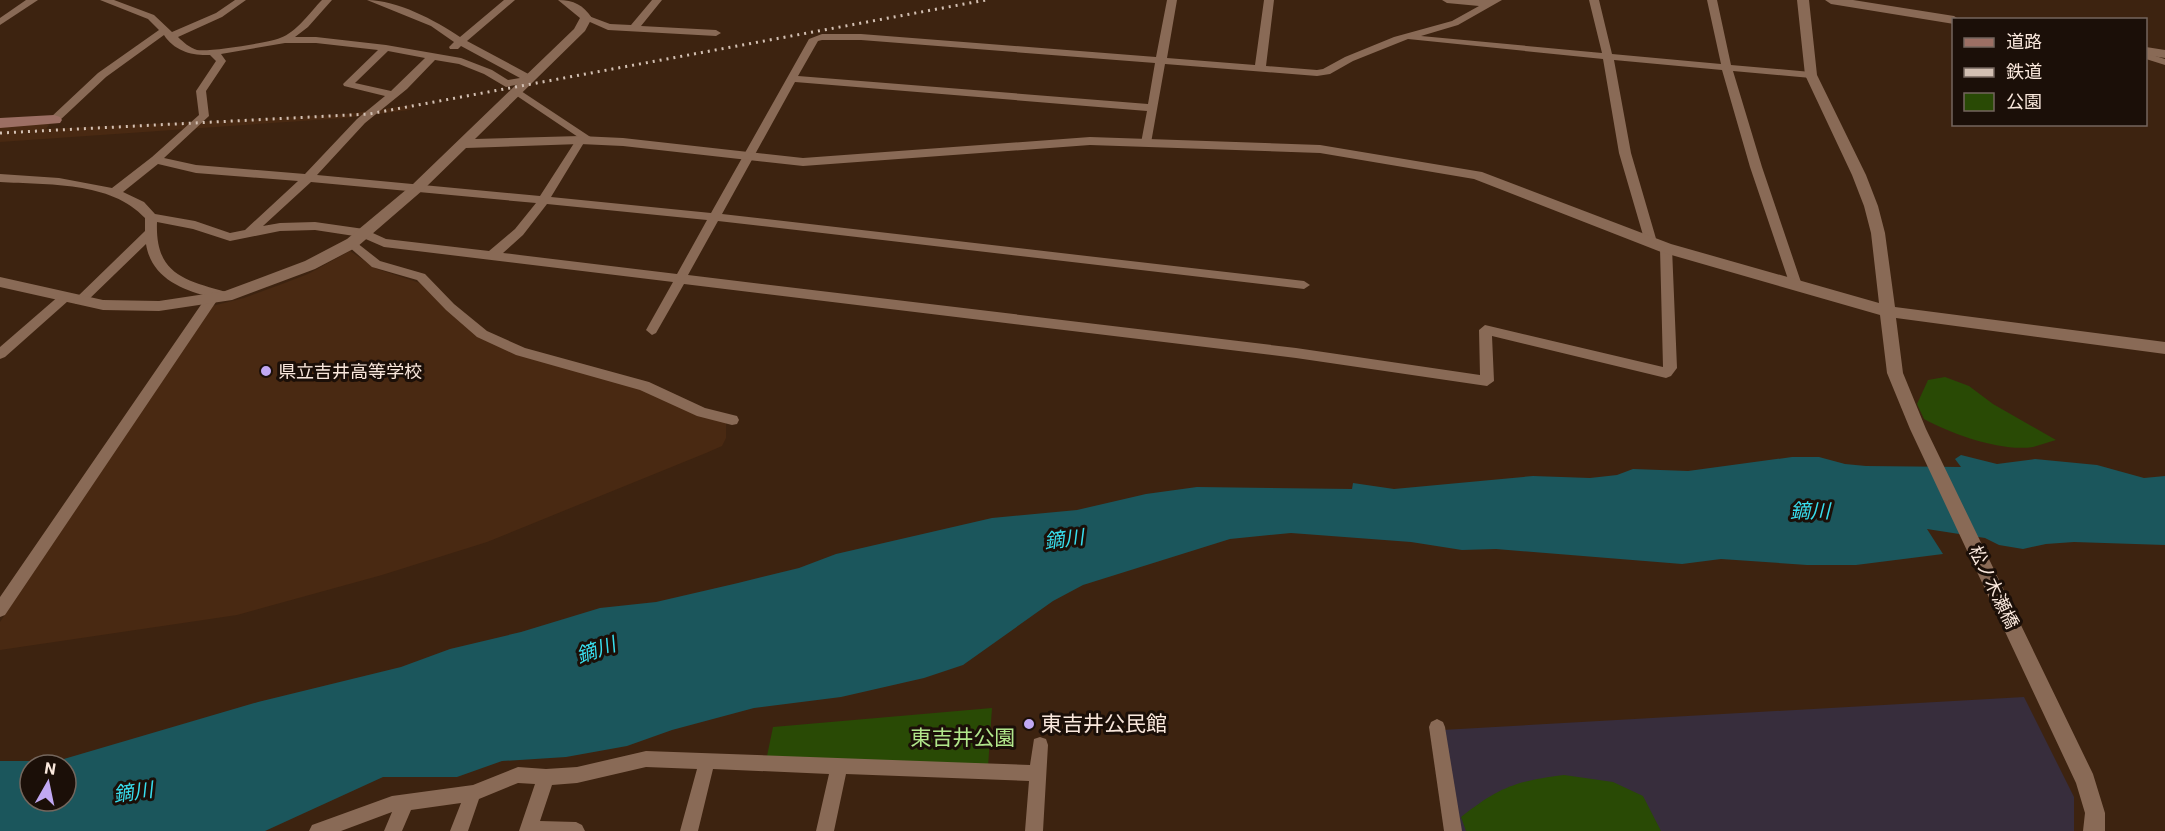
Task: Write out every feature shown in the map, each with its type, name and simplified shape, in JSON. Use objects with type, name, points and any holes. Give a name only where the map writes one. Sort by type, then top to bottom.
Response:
[{"type":"main road","points":[[0,123],[54,120]]},
{"type":"street","points":[[0,22],[33,0]]},
{"type":"street","points":[[105,0],[151,17],[167,34],[188,50],[213,52],[285,40],[316,40],[386,48],[461,61],[488,72],[506,84],[530,79]]},
{"type":"street","points":[[54,120],[102,75],[167,34],[219,15],[241,0]]},
{"type":"street","points":[[285,40],[304,25],[323,3],[308,0]]},
{"type":"street","points":[[372,0],[434,24],[460,42],[530,79]]},
{"type":"street","points":[[249,233],[308,178],[361,121],[510,0]]},
{"type":"street","points":[[564,0],[581,11],[586,18],[608,27],[716,33]]},
{"type":"street","points":[[634,28],[657,0]]},
{"type":"street","points":[[1146,143],[1172,0]]},
{"type":"street","points":[[1260,69],[1269,0]]},
{"type":"street","points":[[1447,0],[1492,2]]},
{"type":"street","points":[[1594,0],[1608,57],[1625,153],[1651,242]]},
{"type":"street","points":[[1712,0],[1727,68],[1756,167],[1796,285]]},
{"type":"street","name":"松ノ木瀬橋","points":[[1803,0],[1812,75],[1860,175],[1878,234],[1895,373],[1918,429],[2070,745],[2095,813],[2094,831]]},
{"type":"street","points":[[1831,0],[1952,20]]},
{"type":"street","points":[[652,330],[814,39],[822,37],[872,38],[1260,69],[1326,72],[1349,58],[1404,37],[1455,23],[1492,2]]},
{"type":"street","points":[[0,282],[103,305],[159,306],[227,296],[281,278],[352,243],[418,187],[579,31],[586,18]]},
{"type":"street","points":[[1404,37],[1812,75]]},
{"type":"street","points":[[386,48],[348,84],[393,95]]},
{"type":"street","points":[[114,193],[156,160],[204,117],[201,91],[220,61],[213,52]]},
{"type":"street","points":[[2147,54],[2165,54]]},
{"type":"street","points":[[2147,55],[2165,62]]},
{"type":"street","points":[[792,79],[1152,108]]},
{"type":"street","points":[[518,92],[585,140]]},
{"type":"street","points":[[462,144],[585,140],[818,162],[1090,141],[1320,149],[1461,171],[1492,179],[1666,248],[1886,311],[2165,348]]},
{"type":"street","points":[[491,256],[515,236],[544,201],[585,140]]},
{"type":"street","points":[[156,160],[196,169],[418,187],[715,217],[1304,285]]},
{"type":"street","points":[[0,178],[86,185],[114,193],[143,206],[151,217],[150,233],[154,252],[168,274],[195,290],[227,296]]},
{"type":"street","points":[[151,217],[195,225],[230,237],[279,227],[315,226],[364,233],[384,243],[1296,353],[1487,381],[1485,330],[1666,373],[1670,368],[1666,248]]},
{"type":"street","points":[[80,301],[150,233]]},
{"type":"street","points":[[352,243],[376,264],[422,278],[450,308],[482,334],[521,352],[644,386],[702,412],[732,420]]},
{"type":"street","points":[[0,354],[64,298]]},
{"type":"street","points":[[0,610],[212,299]]},
{"type":"street","points":[[1437,727],[1453,831]]},
{"type":"street","points":[[1034,831],[1040,745]]},
{"type":"street","points":[[318,831],[393,804],[472,793],[518,775],[546,777],[577,775],[646,759],[1038,773]]},
{"type":"street","points":[[689,831],[707,761]]},
{"type":"street","points":[[825,831],[839,766]]},
{"type":"street","points":[[546,777],[529,830],[576,831]]},
{"type":"street","points":[[459,831],[472,793]]},
{"type":"street","points":[[393,831],[405,803]]},
{"type":"shaded area","points":[[411,105],[410,110],[345,118],[0,142],[0,125],[50,123],[46,129],[276,118],[347,114]]},
{"type":"shaded area","points":[[350,251],[377,269],[420,283],[479,336],[643,387],[726,421],[726,438],[722,446],[487,542],[382,575],[237,615],[0,650],[0,622],[212,306],[244,298],[308,274]]},
{"type":"shaded area","points":[[2024,697],[2074,797],[2074,831],[1459,831],[1442,730]]},
{"type":"green space","points":[[1945,377],[1969,386],[1993,404],[2056,440],[2033,447],[2007,447],[1962,436],[1924,419],[1917,404],[1928,380]]},
{"type":"green space","name":"東吉井公園","points":[[992,708],[988,767],[767,756],[773,727]]},
{"type":"green space","points":[[1564,775],[1613,782],[1643,796],[1661,831],[1466,831],[1461,817],[1498,792],[1520,783]]},
{"type":"water","name":"鏑川","points":[[1961,455],[1997,464],[2035,459],[2097,465],[2144,478],[2165,476],[2165,545],[2074,542],[2046,544],[2023,549],[1999,545],[1985,538],[1927,529],[1943,554],[1856,565],[1807,565],[1721,559],[1682,564],[1496,549],[1462,550],[1411,542],[1291,533],[1230,539],[1083,585],[1053,601],[963,665],[924,678],[841,697],[754,708],[672,730],[627,746],[566,757],[502,761],[457,777],[383,777],[265,831],[0,831],[0,761],[18,761],[18,813],[78,813],[78,755],[258,702],[401,667],[450,649],[521,632],[600,608],[656,602],[799,568],[836,554],[992,518],[1077,510],[1146,494],[1197,487],[1352,489],[1353,483],[1394,489],[1533,476],[1590,478],[1617,475],[1633,469],[1688,471],[1792,457],[1819,457],[1845,464],[1866,466],[1961,467],[1955,459]]},
{"type":"railway","points":[[0,133],[369,114],[986,0]]},
{"type":"place","name":"県立吉井高等学校","points":[[266,371]]},
{"type":"place","name":"東吉井公民館","points":[[1029,724]]}]
